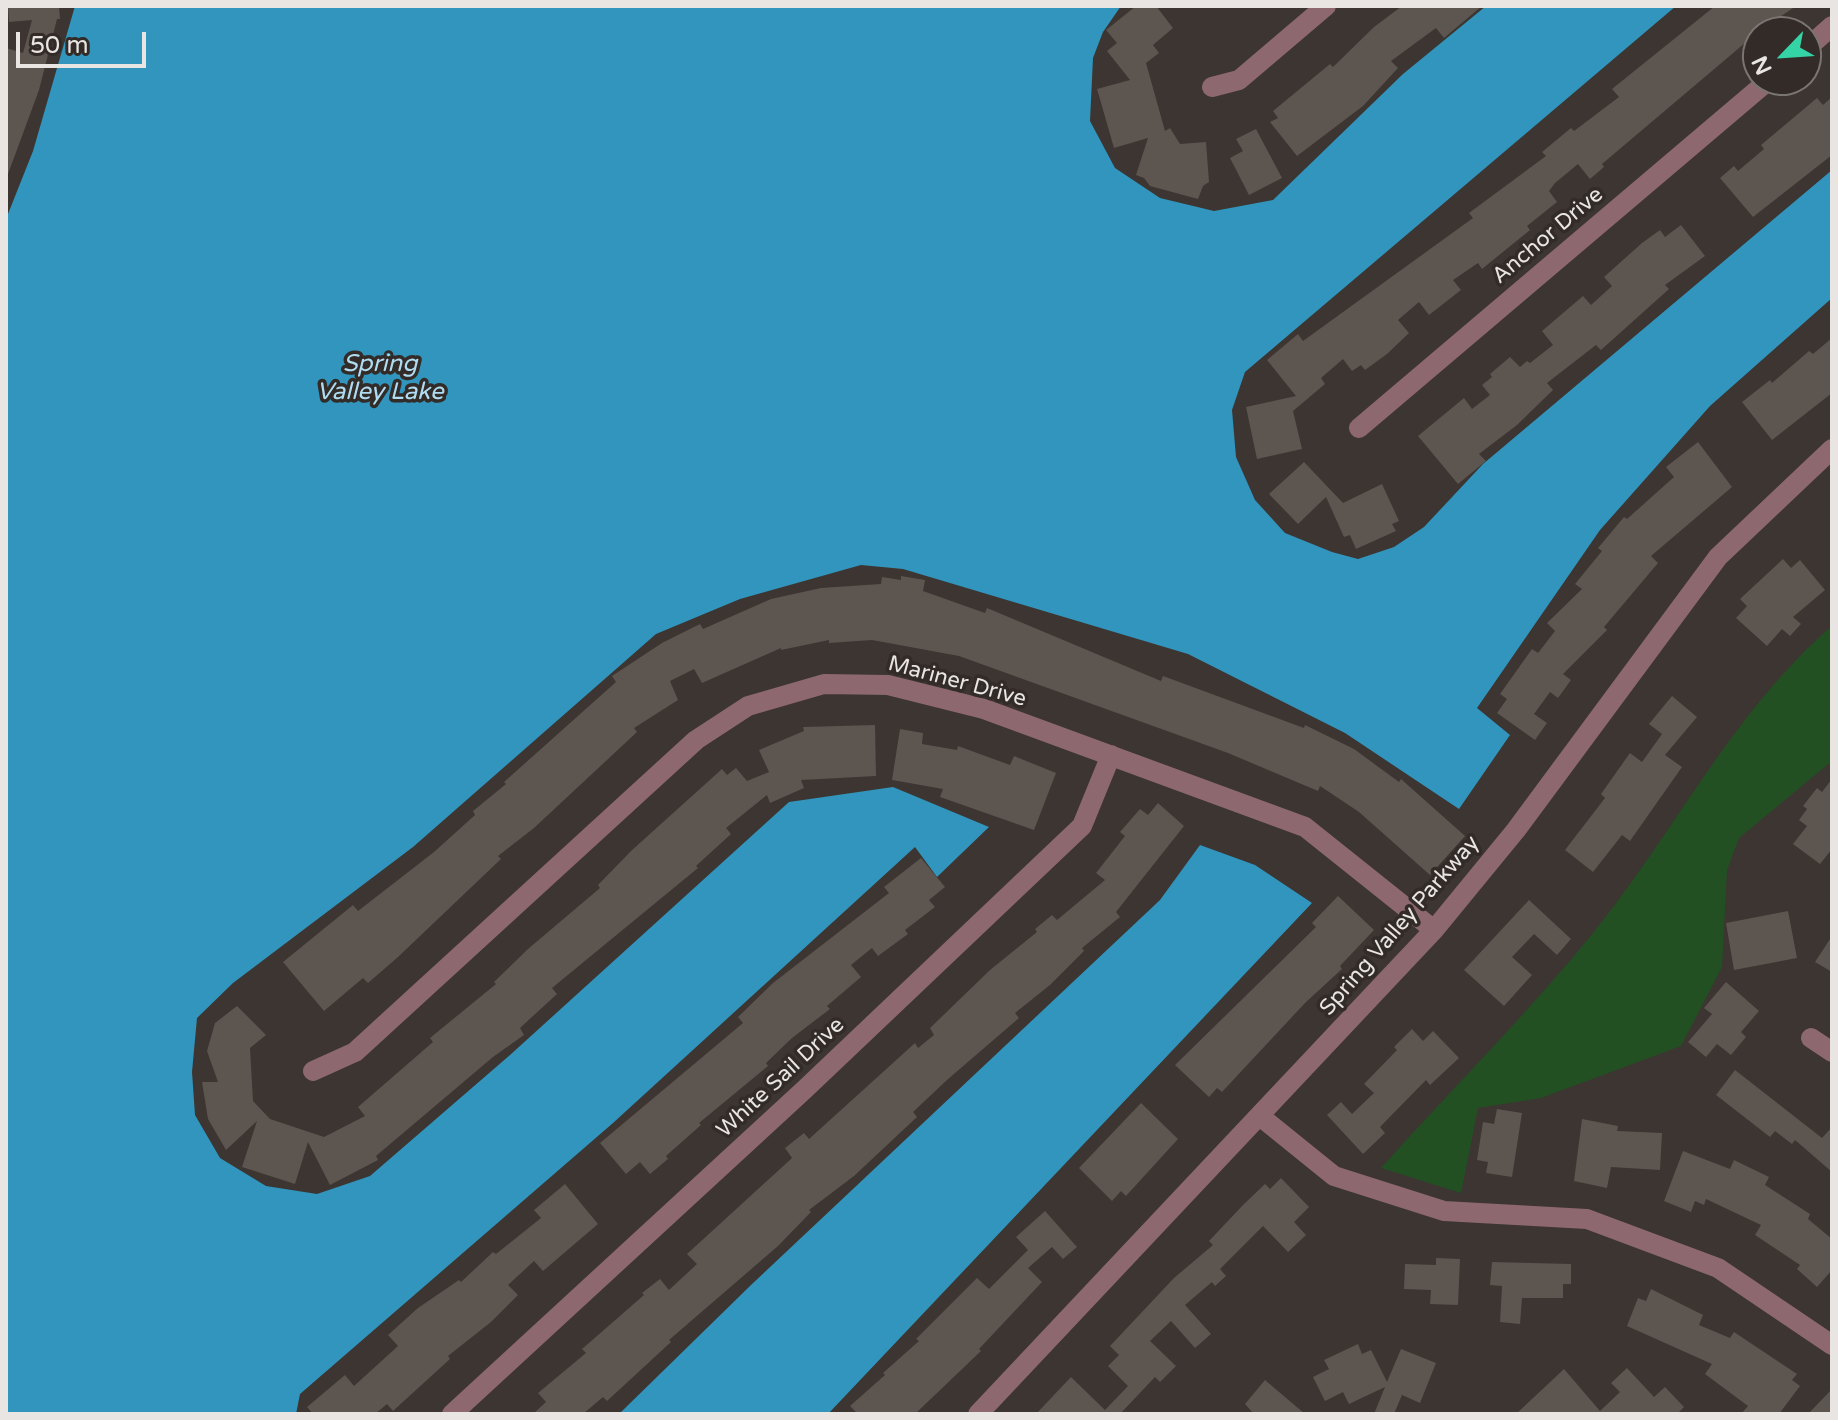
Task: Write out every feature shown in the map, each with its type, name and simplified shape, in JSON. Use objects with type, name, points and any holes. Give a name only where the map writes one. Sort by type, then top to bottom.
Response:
[{"type":"street","points":[[1212,87],[1239,80],[1326,6]]},
{"type":"street","name":"Anchor Drive","points":[[1359,428],[1750,96]]},
{"type":"street","name":"Spring Valley Parkway","points":[[978,1414],[1434,930],[1516,830],[1718,557],[1832,449]]},
{"type":"street","name":"Mariner Drive","points":[[313,1071],[355,1052],[696,740],[748,706],[824,684],[888,685],[984,709],[1305,827],[1434,930]]},
{"type":"street","name":"White Sail Drive","points":[[452,1414],[804,1090],[1082,826],[1111,755]]},
{"type":"street","points":[[1811,1038],[1832,1052]]},
{"type":"street","points":[[1261,1117],[1334,1176],[1444,1211],[1587,1219],[1718,1268],[1832,1345]]},
{"type":"green space","points":[[1832,626],[1832,761],[1739,838],[1727,870],[1722,967],[1681,1046],[1541,1098],[1478,1108],[1461,1193],[1381,1168],[1593,933],[1734,734],[1797,659]]},
{"type":"water","name":"Spring Valley Lake","points":[[75,6],[1121,6],[1103,32],[1093,58],[1090,121],[1115,168],[1160,198],[1214,211],[1273,200],[1403,74],[1486,6],[1676,6],[1245,372],[1232,410],[1236,457],[1255,500],[1285,533],[1358,559],[1394,547],[1424,527],[1483,464],[1832,170],[1832,298],[1710,406],[1600,530],[1477,708],[1510,735],[1459,809],[1345,733],[1188,654],[903,569],[861,565],[740,599],[656,634],[413,847],[233,983],[197,1018],[192,1072],[195,1115],[220,1158],[266,1186],[317,1194],[370,1176],[510,1055],[789,802],[893,787],[989,827],[937,877],[915,847],[613,1123],[300,1394],[296,1414],[6,1414],[6,219],[33,151]]},
{"type":"water","points":[[1200,845],[1255,865],[1312,903],[828,1414],[619,1414],[751,1285],[1160,900]]},
{"type":"building","points":[[8,6],[59,6],[60,19],[57,19],[39,90],[8,174],[6,48],[23,53],[32,20],[9,22]]},
{"type":"building","points":[[1136,6],[1156,6],[1173,28],[1153,45],[1159,53],[1146,63],[1165,131],[1170,128],[1180,144],[1206,142],[1209,182],[1203,186],[1198,199],[1150,186],[1144,178],[1136,175],[1148,138],[1114,148],[1097,89],[1130,80],[1107,51],[1117,43],[1106,30]]},
{"type":"building","points":[[1402,6],[1482,6],[1444,38],[1436,28],[1391,61],[1398,68],[1363,106],[1297,156],[1270,122],[1278,118],[1273,111],[1330,64],[1333,67],[1374,27]]},
{"type":"building","points":[[1715,6],[1796,6],[1781,16],[1742,16],[1742,46],[1602,164],[1604,167],[1590,179],[1578,164],[1555,183],[1549,191],[1557,202],[1527,226],[1530,230],[1482,269],[1478,263],[1453,280],[1461,290],[1429,315],[1419,302],[1398,320],[1409,333],[1387,354],[1365,370],[1361,365],[1352,371],[1343,359],[1321,378],[1325,384],[1293,411],[1302,449],[1257,459],[1246,407],[1296,396],[1267,360],[1298,334],[1303,341],[1473,218],[1469,213],[1546,156],[1542,152],[1571,128],[1574,131],[1619,97],[1612,89]]},
{"type":"building","points":[[1832,97],[1832,155],[1753,217],[1720,178],[1734,166],[1738,171],[1764,149],[1761,145],[1817,98],[1823,105]]},
{"type":"building","points":[[1256,129],[1282,178],[1249,195],[1230,158],[1243,151],[1236,139]]},
{"type":"building","points":[[1681,225],[1705,256],[1665,285],[1669,289],[1601,350],[1596,345],[1547,383],[1553,390],[1517,425],[1479,454],[1486,461],[1458,484],[1418,436],[1464,398],[1472,409],[1490,395],[1482,385],[1510,357],[1520,367],[1553,345],[1542,331],[1583,296],[1591,305],[1612,286],[1604,277],[1642,243],[1660,230],[1665,237]]},
{"type":"building","points":[[1832,338],[1832,393],[1772,440],[1742,402],[1770,380],[1772,383],[1809,351],[1813,354]]},
{"type":"building","points":[[1698,442],[1732,487],[1651,556],[1658,563],[1604,627],[1607,630],[1563,674],[1571,680],[1558,698],[1550,692],[1534,714],[1547,723],[1535,740],[1497,713],[1507,699],[1500,694],[1532,649],[1538,653],[1555,631],[1547,623],[1582,589],[1575,584],[1602,551],[1598,548],[1624,517],[1627,519],[1674,477],[1666,467]]},
{"type":"building","points":[[1304,462],[1343,503],[1382,484],[1399,521],[1392,524],[1396,531],[1356,549],[1350,535],[1344,537],[1326,497],[1298,524],[1269,494]]},
{"type":"building","points":[[1783,559],[1791,568],[1800,560],[1825,590],[1793,617],[1801,624],[1790,636],[1782,629],[1767,646],[1736,618],[1747,606],[1740,599]]},
{"type":"building","points":[[901,576],[925,580],[923,591],[985,613],[987,608],[1161,681],[1163,676],[1304,728],[1305,725],[1354,749],[1399,782],[1401,779],[1465,836],[1430,875],[1359,812],[1320,786],[1318,791],[1228,753],[959,656],[872,640],[829,643],[829,640],[781,648],[702,683],[694,669],[670,681],[678,700],[634,728],[637,732],[534,828],[498,856],[501,859],[398,957],[368,983],[363,978],[324,1011],[283,962],[353,905],[358,911],[434,852],[475,815],[473,811],[506,784],[504,782],[616,682],[612,676],[662,643],[700,624],[703,629],[771,599],[821,588],[881,584],[882,577],[901,580]]},
{"type":"building","points":[[1672,696],[1697,717],[1665,755],[1682,767],[1630,841],[1622,835],[1593,872],[1565,850],[1605,798],[1601,794],[1630,753],[1642,762],[1662,734],[1649,724]]},
{"type":"building","points":[[875,725],[876,776],[801,780],[804,788],[770,803],[767,795],[726,828],[731,834],[696,866],[698,868],[552,988],[557,994],[520,1028],[524,1035],[493,1057],[376,1156],[378,1160],[330,1185],[308,1142],[295,1184],[242,1167],[257,1121],[226,1150],[208,1119],[202,1082],[218,1082],[207,1051],[215,1023],[237,1006],[266,1035],[250,1048],[253,1101],[270,1119],[324,1137],[365,1116],[358,1107],[433,1042],[430,1038],[496,984],[494,982],[528,949],[600,888],[598,885],[631,851],[722,769],[727,775],[736,768],[747,781],[769,772],[759,750],[804,731],[803,727]]},
{"type":"building","points":[[900,729],[923,733],[922,744],[957,750],[958,746],[1010,765],[1014,756],[1056,773],[1034,830],[940,797],[943,789],[892,780]]},
{"type":"building","points":[[1832,779],[1832,849],[1820,864],[1793,844],[1807,826],[1799,820],[1807,809],[1803,806],[1817,788],[1822,792]]},
{"type":"building","points":[[1158,803],[1184,826],[1116,912],[1120,917],[1082,948],[1084,951],[1050,985],[1015,1013],[1019,1018],[947,1080],[913,1112],[917,1117],[854,1176],[809,1210],[811,1212],[778,1246],[669,1340],[671,1342],[607,1401],[603,1397],[583,1414],[533,1414],[546,1402],[538,1393],[586,1353],[582,1349],[644,1295],[642,1293],[660,1279],[669,1290],[697,1264],[687,1254],[792,1158],[785,1148],[804,1133],[809,1139],[915,1043],[918,1048],[934,1035],[930,1028],[990,970],[1037,932],[1035,929],[1052,915],[1057,920],[1105,880],[1096,873],[1125,836],[1120,832],[1140,809],[1148,815]]},
{"type":"building","points":[[921,858],[945,887],[929,900],[935,907],[905,930],[908,934],[878,956],[872,948],[851,965],[861,977],[827,1006],[830,1009],[792,1038],[766,1063],[768,1066],[699,1123],[701,1125],[666,1156],[668,1159],[650,1174],[640,1162],[626,1174],[600,1143],[743,1023],[738,1017],[773,983],[889,893],[884,887]]},
{"type":"building","points":[[1338,896],[1374,930],[1340,966],[1342,969],[1305,1003],[1222,1092],[1217,1088],[1209,1097],[1175,1065],[1316,927],[1312,923]]},
{"type":"building","points":[[1529,900],[1571,939],[1557,955],[1534,934],[1512,957],[1532,975],[1504,1006],[1464,970]]},
{"type":"building","points":[[1788,911],[1797,958],[1734,970],[1726,923]]},
{"type":"building","points":[[1832,936],[1832,972],[1815,962]]},
{"type":"building","points":[[1726,982],[1759,1011],[1741,1032],[1746,1037],[1731,1055],[1717,1044],[1706,1057],[1688,1042],[1712,1014],[1704,1008]]},
{"type":"building","points":[[1412,1029],[1423,1041],[1433,1031],[1459,1058],[1430,1085],[1426,1080],[1380,1127],[1385,1133],[1363,1154],[1327,1115],[1341,1102],[1352,1114],[1374,1093],[1364,1084],[1397,1050],[1394,1047]]},
{"type":"building","points":[[1735,1070],[1822,1138],[1832,1127],[1832,1172],[1795,1140],[1792,1144],[1775,1131],[1770,1137],[1716,1095]]},
{"type":"building","points":[[1141,1103],[1178,1139],[1126,1196],[1121,1191],[1112,1201],[1079,1168]]},
{"type":"building","points":[[1497,1109],[1522,1113],[1512,1177],[1486,1173],[1488,1162],[1477,1160],[1483,1122],[1494,1124]]},
{"type":"building","points":[[1582,1119],[1618,1126],[1617,1131],[1662,1133],[1660,1170],[1611,1167],[1607,1188],[1574,1181]]},
{"type":"building","points":[[1683,1151],[1730,1169],[1734,1160],[1769,1177],[1765,1185],[1810,1214],[1808,1219],[1832,1239],[1832,1270],[1817,1287],[1797,1269],[1800,1265],[1755,1235],[1761,1225],[1706,1199],[1704,1205],[1695,1201],[1691,1212],[1664,1201]]},
{"type":"building","points":[[1281,1178],[1309,1207],[1294,1222],[1306,1235],[1288,1252],[1263,1226],[1220,1269],[1226,1276],[1215,1286],[1212,1282],[1185,1305],[1211,1334],[1195,1348],[1171,1321],[1150,1341],[1176,1366],[1160,1382],[1155,1377],[1120,1414],[1036,1414],[1071,1377],[1105,1410],[1128,1386],[1108,1366],[1119,1355],[1110,1346],[1174,1278],[1213,1245],[1209,1241],[1243,1205],[1265,1184],[1270,1189]]},
{"type":"building","points":[[565,1184],[598,1224],[543,1271],[534,1261],[508,1285],[518,1295],[491,1322],[448,1356],[450,1359],[393,1411],[387,1404],[375,1414],[313,1414],[307,1407],[345,1375],[354,1386],[398,1346],[388,1335],[418,1308],[459,1280],[461,1282],[493,1252],[496,1254],[541,1218],[534,1210]]},
{"type":"building","points":[[1045,1211],[1077,1247],[1063,1259],[1052,1247],[1028,1268],[1042,1282],[979,1349],[981,1351],[915,1414],[858,1414],[850,1406],[919,1341],[916,1339],[977,1278],[989,1289],[1028,1250],[1016,1237]]},
{"type":"building","points":[[1436,1258],[1460,1259],[1458,1305],[1430,1304],[1431,1290],[1404,1289],[1405,1264],[1436,1265]]},
{"type":"building","points":[[1492,1262],[1571,1264],[1571,1284],[1563,1284],[1563,1298],[1522,1298],[1520,1324],[1500,1322],[1502,1286],[1490,1285]]},
{"type":"building","points":[[1651,1289],[1703,1315],[1699,1325],[1730,1338],[1734,1332],[1797,1374],[1792,1380],[1800,1386],[1779,1414],[1741,1414],[1748,1406],[1705,1374],[1712,1364],[1627,1326],[1638,1298],[1646,1301]]},
{"type":"building","points":[[1358,1344],[1362,1354],[1371,1350],[1387,1382],[1401,1349],[1436,1363],[1420,1403],[1402,1395],[1394,1414],[1374,1414],[1385,1387],[1349,1404],[1343,1392],[1325,1401],[1313,1377],[1329,1369],[1324,1360]]},
{"type":"building","points":[[1627,1368],[1654,1397],[1665,1387],[1684,1407],[1677,1414],[1516,1414],[1564,1369],[1600,1411],[1620,1392],[1611,1383]]},
{"type":"building","points":[[1265,1380],[1305,1414],[1254,1414],[1245,1404]]},
{"type":"building","points":[[1832,1389],[1832,1414],[1808,1414]]}]
